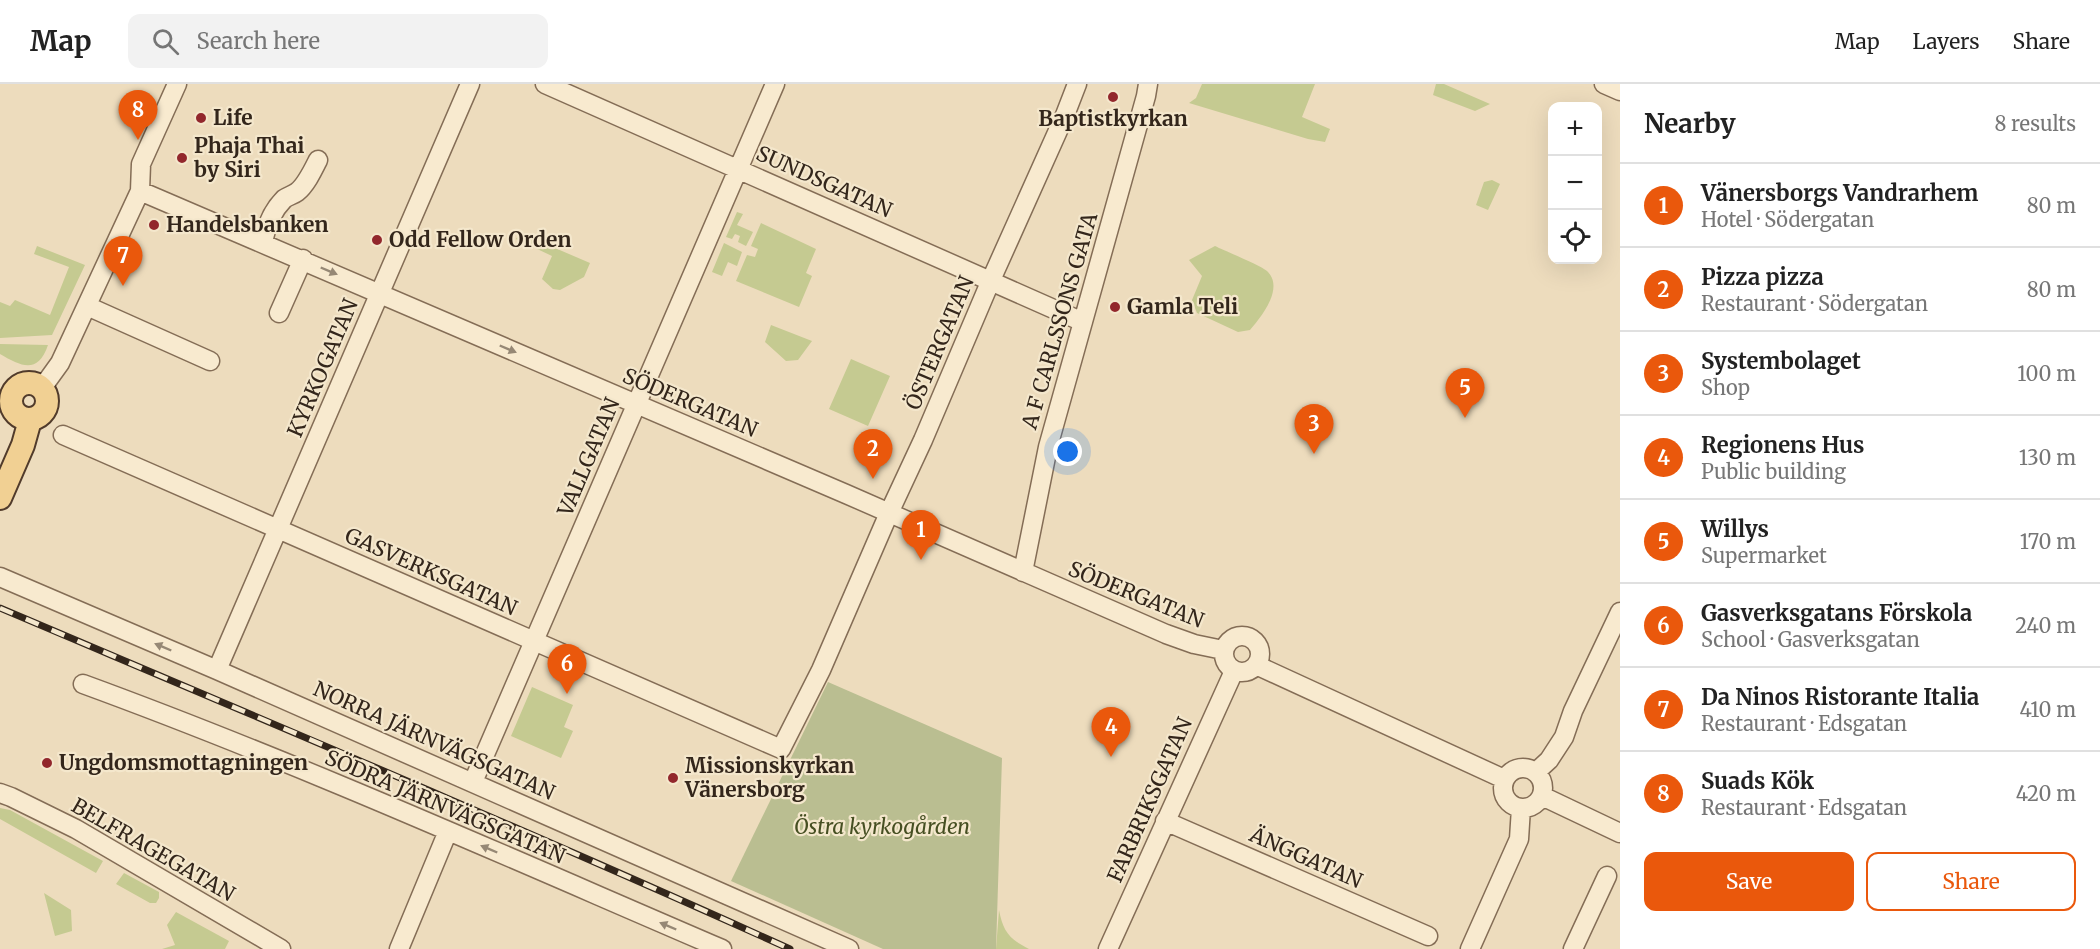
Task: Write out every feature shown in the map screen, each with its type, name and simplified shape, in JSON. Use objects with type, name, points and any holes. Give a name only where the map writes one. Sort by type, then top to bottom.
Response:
[{"type":"main road","points":[[29,383],[42,388],[47,395],[47,408],[42,415],[30,420],[21,418],[12,409],[8,384],[29,383]]},
{"type":"main road","points":[[0,498],[23,445],[30,420]]},
{"type":"street","points":[[42,388],[60,363],[140,191],[141,164],[177,84]]},
{"type":"street","name":"KYRKOGATAN","points":[[217,670],[470,84]]},
{"type":"street","name":"SUNDSGATAN","points":[[545,84],[1083,322]]},
{"type":"street","name":"VALLGATAN","points":[[472,782],[775,84]]},
{"type":"street","name":"ÖSTERGATAN","points":[[781,749],[821,670],[1077,84]]},
{"type":"street","name":"A F CARLSSONS GATA","points":[[1023,572],[1048,447],[1148,84]]},
{"type":"street","points":[[1604,84],[1620,91]]},
{"type":"street","points":[[263,242],[266,227],[273,214],[285,198],[297,192],[318,160]]},
{"type":"street","name":"SÖDERGATAN","points":[[140,191],[263,242],[1166,634],[1194,644],[1223,650]]},
{"type":"street","points":[[279,313],[303,260]]},
{"type":"street","points":[[87,306],[210,361]]},
{"type":"street","name":"GASVERKSGATAN","points":[[63,435],[781,749]]},
{"type":"street","name":"NORRA JÄRNVÄGSGATAN","points":[[0,577],[217,670],[849,949]]},
{"type":"street","points":[[1536,772],[1549,760],[1564,737],[1573,711],[1620,612]]},
{"type":"street","points":[[1239,635],[1249,637],[1260,649],[1260,657],[1256,665],[1246,672],[1234,671],[1225,662],[1223,650],[1226,644],[1239,635]]},
{"type":"street","points":[[1256,665],[1504,779]]},
{"type":"street","name":"FARBRIKSGATAN","points":[[1108,949],[1234,671]]},
{"type":"street","name":"SÖDRA JÄRNVÄGSGATAN","points":[[83,684],[161,712],[448,831],[722,949]]},
{"type":"street","points":[[1518,768],[1528,768],[1536,772],[1543,783],[1542,796],[1533,805],[1521,808],[1514,806],[1505,798],[1504,779],[1518,768]]},
{"type":"street","name":"BELFRAGEGATAN","points":[[0,793],[76,829],[281,949]]},
{"type":"street","points":[[1542,796],[1620,832]]},
{"type":"street","points":[[1470,949],[1519,839],[1521,808]]},
{"type":"street","name":"ÄNGGATAN","points":[[1165,821],[1428,936]]},
{"type":"street","points":[[399,949],[448,831]]},
{"type":"street","points":[[1573,949],[1607,876]]},
{"type":"green space","points":[[1202,84],[1315,84],[1302,117],[1330,129],[1325,142],[1308,139],[1189,103],[1196,98]]},
{"type":"green space","points":[[1436,84],[1444,84],[1490,104],[1475,111],[1433,95]]},
{"type":"green space","points":[[1492,180],[1500,184],[1488,210],[1476,205],[1484,182]]},
{"type":"green space","points":[[737,212],[743,214],[737,225],[753,232],[746,246],[738,242],[740,236],[735,234],[732,239],[726,237]]},
{"type":"green space","points":[[761,223],[816,249],[806,273],[812,276],[799,307],[736,281],[747,255],[755,257],[758,249],[751,246]]},
{"type":"green space","points":[[520,233],[590,263],[584,277],[560,290],[553,289],[542,279],[552,256],[516,239]]},
{"type":"green space","points":[[724,243],[742,252],[737,266],[728,262],[722,276],[712,272]]},
{"type":"green space","points":[[37,246],[85,265],[52,335],[0,338],[0,302],[10,306],[15,300],[50,315],[69,267],[34,254]]},
{"type":"green space","points":[[1215,246],[1263,268],[1272,278],[1272,294],[1269,302],[1250,330],[1238,332],[1197,313],[1192,300],[1202,276],[1189,260]]},
{"type":"green space","points":[[771,325],[812,341],[798,360],[786,361],[765,342]]},
{"type":"green space","points":[[0,344],[48,345],[44,354],[34,364],[22,365],[0,354]]},
{"type":"green space","points":[[851,359],[890,376],[868,426],[829,409]]},
{"type":"green space","name":"Östra kyrkogården","points":[[828,682],[1002,758],[996,949],[883,949],[731,881]]},
{"type":"green space","points":[[532,687],[573,705],[564,727],[573,731],[561,758],[511,736]]},
{"type":"green space","points":[[0,808],[10,810],[103,861],[96,873],[0,819]]},
{"type":"green space","points":[[124,873],[159,892],[156,903],[150,903],[116,884]]},
{"type":"green space","points":[[44,893],[71,910],[72,931],[55,936]]},
{"type":"green space","points":[[999,910],[1008,934],[1016,942],[1029,949],[996,949]]},
{"type":"green space","points":[[176,912],[229,941],[225,949],[162,949],[175,945],[167,925]]},
{"type":"railway","points":[[0,608],[495,819],[790,949]]},
{"type":"place","name":"Baptistkyrkan","points":[[1113,97]]},
{"type":"place","name":"Life","points":[[201,118]]},
{"type":"place","name":"Suads Kök","points":[[138,140]]},
{"type":"place","name":"Phaja Thai by Siri","points":[[182,158]]},
{"type":"place","name":"Handelsbanken","points":[[154,225]]},
{"type":"place","name":"Odd Fellow Orden","points":[[377,240]]},
{"type":"place","name":"Da Ninos Ristorante Italia","points":[[123,286]]},
{"type":"place","name":"Gamla Teli","points":[[1115,307]]},
{"type":"place","name":"Willys","points":[[1465,418]]},
{"type":"place","name":"Systembolaget","points":[[1314,454]]},
{"type":"place","name":"Pizza pizza","points":[[873,479]]},
{"type":"place","name":"Vänersborgs Vandrarhem","points":[[921,560]]},
{"type":"place","name":"Gasverksgatans Förskola","points":[[567,694]]},
{"type":"place","name":"Regionens Hus","points":[[1111,757]]},
{"type":"place","name":"Ungdomsmottagningen","points":[[47,763]]},
{"type":"place","name":"Missionskyrkan Vänersborg","points":[[673,778]]}]
